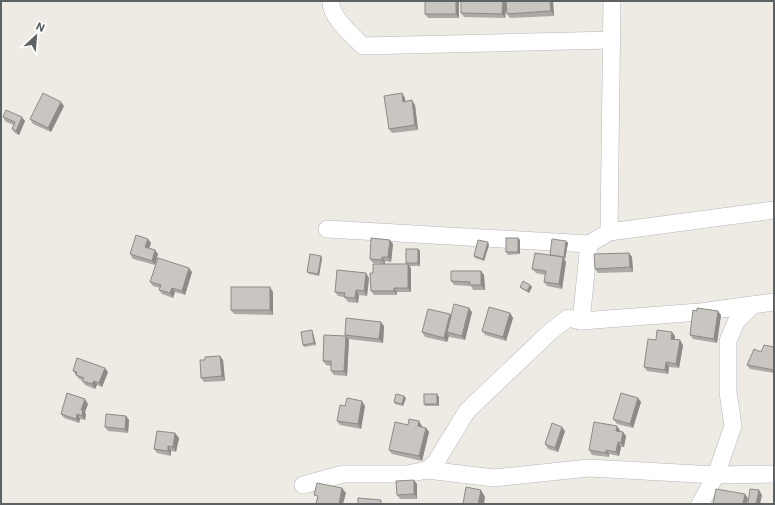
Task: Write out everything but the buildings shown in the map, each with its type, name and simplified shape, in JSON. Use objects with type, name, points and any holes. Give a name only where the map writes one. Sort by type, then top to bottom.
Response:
[{"type":"street","points":[[331,1],[330,7],[344,28],[363,46],[612,40]]},
{"type":"street","points":[[609,232],[612,1]]},
{"type":"street","points":[[327,229],[589,244],[609,232],[774,210]]},
{"type":"street","points":[[581,321],[589,244]]},
{"type":"street","points":[[427,470],[436,462],[467,411],[550,332],[568,318],[581,321],[700,312],[774,302]]},
{"type":"street","points":[[700,504],[716,476],[733,426],[728,392],[728,341],[736,322],[752,305]]},
{"type":"street","points":[[304,485],[342,474],[407,474],[427,470],[494,478],[589,468],[716,476],[774,474]]}]
